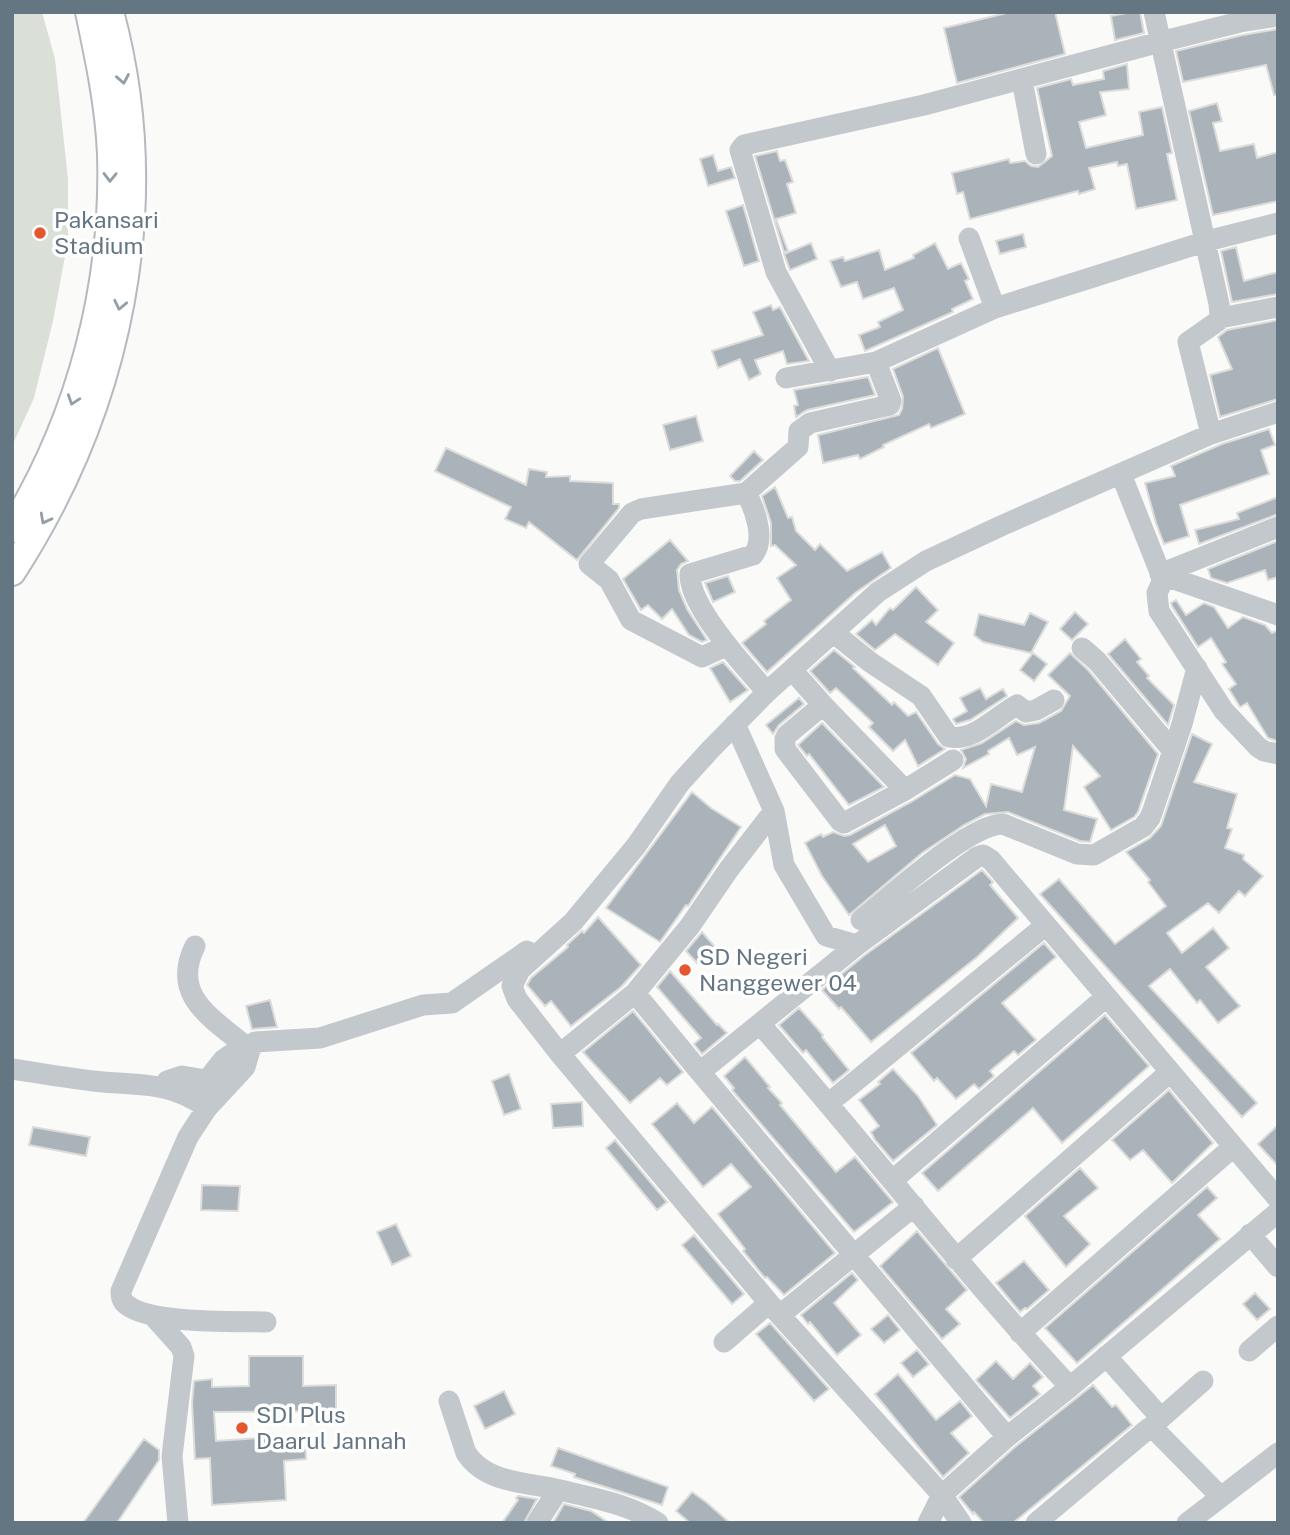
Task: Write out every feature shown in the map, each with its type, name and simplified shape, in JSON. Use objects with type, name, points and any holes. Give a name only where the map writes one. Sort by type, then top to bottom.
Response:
[{"type":"main road","points":[[12,529],[29,502],[60,437],[84,369],[100,300],[110,229],[111,153],[103,78],[89,12]]},
{"type":"main road","points":[[12,572],[36,536],[66,478],[91,418],[110,355],[123,292],[131,229],[131,156],[125,85],[110,12]]},
{"type":"street","points":[[1154,12],[1206,241],[1220,318]]},
{"type":"street","points":[[830,371],[776,272],[740,150],[754,141],[924,105],[1243,17],[1278,16]]},
{"type":"street","points":[[1022,80],[1036,154]]},
{"type":"street","points":[[786,378],[876,362],[995,307],[1206,241],[1278,223]]},
{"type":"street","points":[[969,238],[995,307]]},
{"type":"street","points":[[1211,434],[1188,342],[1190,338],[1214,325],[1220,318],[1278,307]]},
{"type":"street","points":[[726,646],[702,657],[631,620],[609,580],[589,564],[632,513],[641,509],[746,494],[798,447],[799,431],[810,423],[890,405],[891,401],[876,362]]},
{"type":"street","points":[[961,1523],[942,1495],[774,1309],[560,1054],[517,999],[512,986],[520,970],[573,922],[636,846],[680,783],[767,692],[878,592],[926,561],[1003,525],[1211,434],[1278,412]]},
{"type":"street","points":[[1121,474],[1162,577],[1157,593],[1159,611],[1224,711],[1244,734],[1264,751],[1278,754]]},
{"type":"street","points":[[746,494],[755,509],[759,544],[757,551],[752,555],[690,574],[691,585],[726,646],[767,692]]},
{"type":"street","points":[[1162,577],[1278,527]]},
{"type":"street","points":[[1162,577],[1278,615]]},
{"type":"street","points":[[834,633],[870,662],[921,696],[948,737],[962,737],[985,727],[1017,705],[1026,712],[1036,710],[1054,700]]},
{"type":"street","points":[[1082,648],[1097,661],[1172,751]]},
{"type":"street","points":[[861,920],[946,851],[993,825],[1003,824],[1077,854],[1094,855],[1143,827],[1150,818],[1197,668]]},
{"type":"street","points":[[792,670],[905,790]]},
{"type":"street","points":[[824,705],[787,735],[785,749],[844,823],[953,760]]},
{"type":"street","points":[[735,724],[774,811],[784,865],[826,936],[824,974]]},
{"type":"street","points":[[560,1054],[635,993],[690,926],[729,869],[774,811]]},
{"type":"street","points":[[700,1072],[857,946],[979,855],[990,860],[1278,1199]]},
{"type":"street","points":[[829,1103],[1046,925]]},
{"type":"street","points":[[826,936],[857,946]]},
{"type":"street","points":[[266,1322],[155,1317],[126,1305],[121,1298],[121,1291],[188,1137],[206,1080],[223,1060],[251,1045],[320,1038],[423,1005],[452,1003],[522,953],[538,946],[549,945]]},
{"type":"street","points":[[195,946],[186,968],[192,997],[201,1008],[251,1045]]},
{"type":"street","points":[[635,993],[1007,1437]]},
{"type":"street","points":[[892,1180],[1106,997]]},
{"type":"street","points":[[760,1024],[829,1103],[956,1259],[1070,1387]]},
{"type":"street","points":[[200,1103],[246,1067],[251,1045]]},
{"type":"street","points":[[12,1069],[95,1081],[164,1087],[200,1103]]},
{"type":"street","points":[[956,1259],[1170,1072]]},
{"type":"street","points":[[164,1087],[167,1081],[182,1076],[206,1080]]},
{"type":"street","points":[[1020,1333],[1233,1147]]},
{"type":"street","points":[[723,1342],[854,1254],[914,1206]]},
{"type":"street","points":[[928,1523],[942,1495],[1007,1437],[1278,1212]]},
{"type":"street","points":[[1250,1234],[1278,1267]]},
{"type":"street","points":[[155,1317],[181,1347],[184,1356],[172,1456],[178,1523]]},
{"type":"street","points":[[1249,1351],[1278,1326]]},
{"type":"street","points":[[1106,1356],[1172,1447],[1222,1497]]},
{"type":"street","points":[[1045,1520],[1203,1381]]},
{"type":"street","points":[[449,1401],[462,1444],[477,1466],[505,1479],[558,1489],[617,1514],[644,1514],[658,1523]]},
{"type":"street","points":[[1187,1523],[1278,1453]]},
{"type":"street","points":[[537,1523],[558,1489]]},
{"type":"shaded area","name":"Pakansari Stadium","points":[[12,12],[42,12],[55,59],[68,179],[68,240],[53,321],[34,398],[12,446]]},
{"type":"building","points":[[1011,12],[1055,12],[1065,54],[957,83],[944,28]]},
{"type":"building","points":[[1140,12],[1144,33],[1115,40],[1111,16]]},
{"type":"building","points":[[1278,29],[1278,95],[1274,95],[1266,65],[1183,82],[1176,51]]},
{"type":"building","points":[[1127,64],[1129,89],[1100,92],[1106,115],[1079,122],[1086,148],[1143,135],[1139,112],[1162,107],[1172,153],[1167,154],[1177,200],[1136,209],[1127,164],[1118,166],[1117,162],[1089,168],[1095,189],[970,219],[963,192],[957,194],[952,173],[1009,159],[1010,163],[1025,161],[1038,167],[1052,156],[1037,88],[1071,79],[1073,85],[1104,79],[1103,71]]},
{"type":"building","points":[[1217,103],[1222,121],[1213,123],[1220,151],[1254,144],[1257,158],[1278,152],[1278,201],[1213,215],[1189,111]]},
{"type":"building","points":[[777,151],[780,161],[785,160],[793,182],[787,184],[796,213],[776,219],[788,251],[784,252],[755,156]]},
{"type":"building","points":[[713,155],[718,171],[731,167],[735,178],[708,186],[700,159]]},
{"type":"building","points":[[743,205],[759,261],[744,266],[726,211]]},
{"type":"building","points":[[1023,234],[1026,247],[1000,254],[996,241]]},
{"type":"building","points":[[811,243],[817,259],[790,270],[784,254]]},
{"type":"building","points":[[935,243],[948,269],[961,263],[969,279],[965,281],[973,299],[952,309],[953,312],[865,351],[859,335],[880,327],[878,322],[903,310],[894,288],[863,299],[857,282],[841,287],[830,261],[843,257],[845,261],[879,250],[885,270],[914,258],[913,255]]},
{"type":"building","points":[[1236,247],[1244,281],[1278,272],[1278,294],[1232,302],[1221,251]]},
{"type":"building","points":[[771,305],[773,310],[780,307],[809,361],[787,364],[783,351],[755,360],[761,374],[749,380],[740,359],[718,368],[712,351],[763,335],[753,312]]},
{"type":"building","points":[[1278,320],[1278,399],[1220,417],[1210,375],[1232,369],[1218,337],[1227,330]]},
{"type":"building","points":[[938,348],[965,414],[931,428],[929,424],[860,459],[858,455],[823,463],[818,435],[899,415],[903,397],[893,369]]},
{"type":"building","points":[[868,377],[875,395],[807,410],[796,417],[794,406],[798,405],[794,390]]},
{"type":"building","points":[[696,416],[703,441],[670,450],[663,425]]},
{"type":"building","points":[[1269,429],[1275,445],[1261,450],[1269,474],[1180,505],[1189,536],[1164,544],[1145,483],[1175,476],[1171,466],[1222,444]]},
{"type":"building","points":[[446,448],[526,485],[529,469],[547,472],[546,477],[570,476],[570,481],[613,483],[613,504],[619,504],[619,508],[577,560],[529,522],[526,528],[505,519],[511,507],[435,471]]},
{"type":"building","points":[[754,451],[763,460],[740,481],[735,481],[730,476]]},
{"type":"building","points":[[775,487],[788,518],[792,517],[796,531],[815,550],[820,544],[847,571],[882,552],[891,568],[855,593],[767,672],[742,643],[791,600],[777,578],[796,565],[775,545],[771,546],[771,523],[762,496]]},
{"type":"building","points":[[1278,497],[1278,514],[1199,544],[1195,530],[1239,519],[1237,513]]},
{"type":"building","points":[[670,540],[688,561],[681,564],[677,570],[679,590],[687,609],[707,640],[702,642],[689,635],[672,609],[662,619],[648,605],[641,610],[623,579]]},
{"type":"building","points":[[1278,541],[1278,577],[1268,580],[1265,570],[1227,583],[1211,578],[1208,569]]},
{"type":"building","points":[[728,576],[735,592],[713,602],[705,583]]},
{"type":"building","points":[[916,587],[938,610],[926,622],[954,643],[938,665],[895,634],[875,650],[856,634],[872,620],[876,625],[890,608],[893,610]]},
{"type":"building","points":[[1176,600],[1186,615],[1204,603],[1214,607],[1228,628],[1243,617],[1265,625],[1272,633],[1278,630],[1278,741],[1268,738],[1247,703],[1240,707],[1229,689],[1236,684],[1222,664],[1226,662],[1211,638],[1198,647],[1172,606],[1171,603]]},
{"type":"building","points":[[1075,612],[1088,624],[1072,640],[1060,629]]},
{"type":"building","points":[[1030,613],[1048,622],[1031,653],[983,642],[974,635],[979,614],[1024,625]]},
{"type":"building","points":[[1125,639],[1141,659],[1137,662],[1149,676],[1147,678],[1174,705],[1168,725],[1108,654]]},
{"type":"building","points":[[834,650],[855,667],[853,668],[892,705],[894,702],[908,716],[916,712],[938,744],[945,749],[918,766],[905,740],[893,751],[869,727],[873,723],[836,688],[830,693],[810,671]]},
{"type":"building","points":[[1033,653],[1047,664],[1034,681],[1020,670]]},
{"type":"building","points":[[1070,653],[1088,670],[1158,754],[1134,817],[1111,830],[1084,787],[1100,776],[1073,746],[1064,810],[1097,819],[1090,842],[1080,841],[1008,812],[985,814],[922,853],[849,915],[822,876],[805,843],[821,834],[823,837],[833,832],[850,835],[955,775],[970,779],[986,806],[991,784],[1022,792],[1035,747],[1017,755],[1009,738],[988,751],[989,754],[963,768],[966,759],[961,750],[982,743],[1016,721],[1024,725],[1039,723],[1061,711],[1070,696],[1048,675]],"holes":[[[885,825],[896,846],[868,862],[853,844]]]},
{"type":"building","points":[[723,662],[748,690],[730,702],[710,668]]},
{"type":"building","points":[[980,688],[986,699],[1003,689],[1007,696],[970,720],[956,724],[953,719],[967,711],[960,698]]},
{"type":"building","points":[[799,698],[804,704],[779,725],[773,734],[766,725]]},
{"type":"building","points":[[822,723],[884,787],[849,805],[809,754],[807,756],[798,745]]},
{"type":"building","points":[[1192,734],[1212,744],[1194,782],[1237,794],[1227,828],[1232,829],[1225,848],[1244,855],[1243,859],[1263,876],[1245,896],[1239,891],[1219,913],[1208,903],[1167,933],[1182,953],[1213,928],[1229,948],[1206,967],[1240,1006],[1218,1023],[1200,1000],[1197,1003],[1170,969],[1149,986],[1257,1103],[1242,1117],[1040,894],[1059,879],[1115,944],[1166,906],[1148,882],[1150,880],[1126,852],[1150,838],[1161,826]]},
{"type":"building","points":[[692,792],[741,827],[688,906],[686,905],[660,942],[606,908]]},
{"type":"building","points":[[982,870],[993,882],[990,885],[1018,918],[977,957],[871,1042],[841,1007],[839,1009],[822,990],[865,955]]},
{"type":"building","points":[[598,917],[641,965],[621,987],[571,1026],[551,1001],[545,1006],[527,985],[531,978],[568,947],[582,931],[584,933]]},
{"type":"building","points":[[702,932],[715,947],[697,963],[686,951]]},
{"type":"building","points":[[1044,943],[1056,957],[1002,1003],[1036,1040],[1018,1055],[1014,1051],[990,1071],[994,1076],[979,1089],[974,1084],[956,1099],[937,1078],[934,1081],[911,1053]]},
{"type":"building","points":[[670,971],[727,1033],[702,1054],[694,1044],[701,1038],[657,987]]},
{"type":"building","points":[[270,1000],[277,1027],[252,1029],[246,1006]]},
{"type":"building","points":[[799,1008],[849,1070],[833,1083],[806,1050],[803,1053],[779,1025]]},
{"type":"building","points":[[633,1011],[683,1072],[667,1085],[660,1078],[630,1103],[583,1052]]},
{"type":"building","points":[[1105,1015],[1149,1066],[1062,1143],[1033,1108],[938,1191],[922,1173]]},
{"type":"building","points":[[745,1057],[782,1103],[780,1105],[836,1172],[855,1157],[893,1202],[854,1232],[732,1090],[734,1088],[724,1076]]},
{"type":"building","points":[[893,1069],[918,1096],[937,1125],[893,1161],[875,1140],[871,1132],[879,1126],[859,1100],[880,1084],[878,1082]]},
{"type":"building","points":[[509,1074],[521,1109],[504,1115],[492,1081]]},
{"type":"building","points":[[1169,1090],[1213,1143],[1172,1183],[1143,1150],[1130,1160],[1112,1140]]},
{"type":"building","points":[[582,1102],[583,1126],[553,1128],[551,1104]]},
{"type":"building","points":[[677,1103],[694,1123],[712,1107],[835,1253],[784,1295],[765,1278],[743,1251],[745,1249],[718,1214],[751,1187],[731,1164],[703,1187],[652,1124]]},
{"type":"building","points":[[1278,1125],[1278,1166],[1258,1144]]},
{"type":"building","points":[[33,1127],[90,1137],[86,1156],[29,1145]]},
{"type":"building","points":[[615,1140],[667,1202],[657,1210],[606,1148]]},
{"type":"building","points":[[1080,1168],[1098,1188],[1064,1216],[1090,1244],[1066,1267],[1025,1216]]},
{"type":"building","points":[[202,1185],[240,1186],[238,1211],[201,1210]]},
{"type":"building","points":[[1207,1187],[1217,1198],[1198,1215],[1220,1239],[1077,1363],[1045,1328]]},
{"type":"building","points":[[396,1224],[411,1256],[392,1265],[377,1232]]},
{"type":"building","points":[[917,1231],[967,1290],[946,1309],[960,1324],[942,1339],[880,1266]]},
{"type":"building","points":[[694,1235],[744,1294],[732,1304],[682,1245]]},
{"type":"building","points":[[1024,1261],[1049,1290],[1020,1312],[996,1283]]},
{"type":"building","points":[[852,1273],[858,1280],[834,1303],[861,1335],[837,1355],[801,1315]]},
{"type":"building","points":[[1255,1293],[1270,1309],[1257,1320],[1243,1304]]},
{"type":"building","points":[[888,1315],[900,1330],[884,1343],[871,1329]]},
{"type":"building","points":[[770,1323],[829,1389],[814,1401],[756,1334]]},
{"type":"building","points":[[917,1350],[929,1364],[913,1377],[901,1363]]},
{"type":"building","points":[[249,1356],[303,1356],[303,1386],[336,1385],[336,1411],[214,1412],[216,1441],[305,1435],[306,1459],[284,1461],[286,1500],[212,1505],[210,1458],[195,1459],[192,1403],[194,1381],[212,1379],[212,1387],[249,1386]]},
{"type":"building","points":[[996,1361],[1013,1379],[1030,1363],[1043,1377],[1033,1386],[1040,1394],[1010,1418],[976,1380]]},
{"type":"building","points":[[898,1374],[936,1420],[960,1401],[972,1416],[951,1433],[969,1453],[943,1477],[875,1394]]},
{"type":"building","points":[[1093,1385],[1112,1407],[1116,1405],[1132,1425],[1013,1523],[984,1523],[974,1512],[973,1514],[959,1497],[1015,1447]]},
{"type":"building","points":[[504,1391],[515,1414],[485,1429],[474,1406]]},
{"type":"building","points":[[144,1439],[159,1450],[159,1460],[117,1523],[83,1523]]},
{"type":"building","points":[[558,1448],[668,1487],[662,1505],[574,1477],[575,1474],[551,1466]]},
{"type":"building","points":[[692,1492],[730,1523],[690,1523],[676,1511]]},
{"type":"building","points":[[518,1496],[537,1499],[524,1523],[502,1523],[518,1500]]},
{"type":"building","points":[[564,1504],[591,1511],[609,1523],[553,1523]]},
{"type":"place","name":"Pakansari Stadium","points":[[40,233]]},
{"type":"place","name":"SD Negeri Nanggewer 04","points":[[685,970]]},
{"type":"place","name":"SDI Plus Daarul Jannah","points":[[242,1428]]}]
